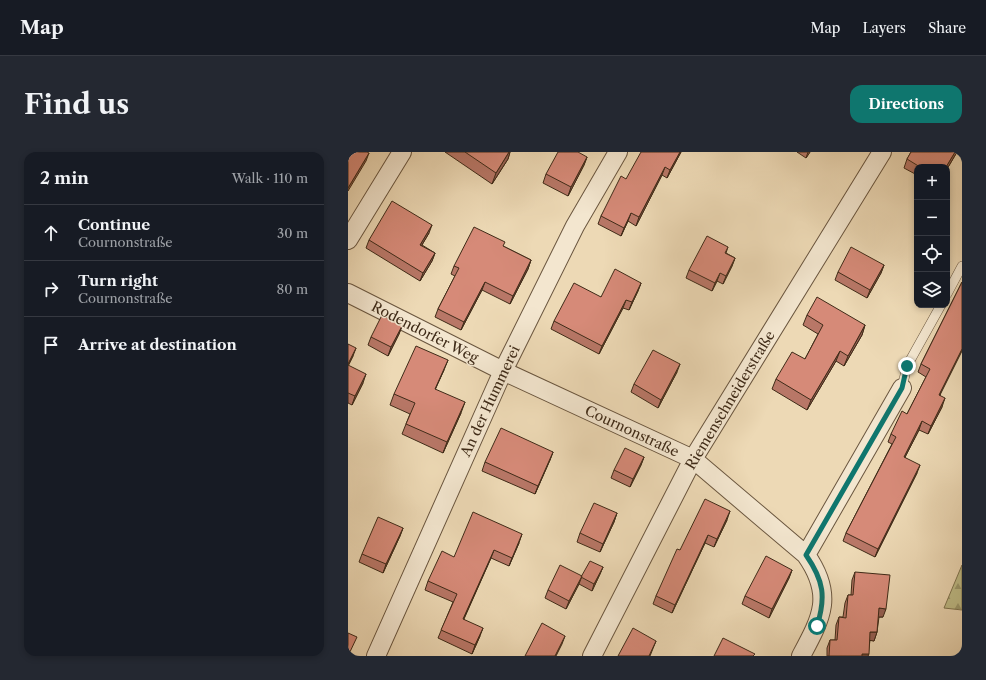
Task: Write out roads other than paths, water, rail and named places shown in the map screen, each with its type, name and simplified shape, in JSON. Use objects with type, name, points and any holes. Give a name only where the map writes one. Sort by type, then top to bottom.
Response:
[{"type":"street","points":[[348,240],[402,152]]},
{"type":"street","name":"An der Hummerei","points":[[376,656],[503,372],[574,226],[618,152]]},
{"type":"street","name":"Riemenschneiderstraße","points":[[592,656],[693,459],[882,152]]},
{"type":"street","name":"Rodendorfer Weg","points":[[348,293],[503,372]]},
{"type":"street","name":"Cournonstraße","points":[[503,372],[693,459],[806,555],[814,566],[820,580],[823,592],[823,606],[817,626],[801,656]]},
{"type":"street","points":[[806,555],[902,388]]},
{"type":"lane","points":[[950,288],[962,266]]},
{"type":"lane","points":[[902,388],[907,366],[939,308]]}]
